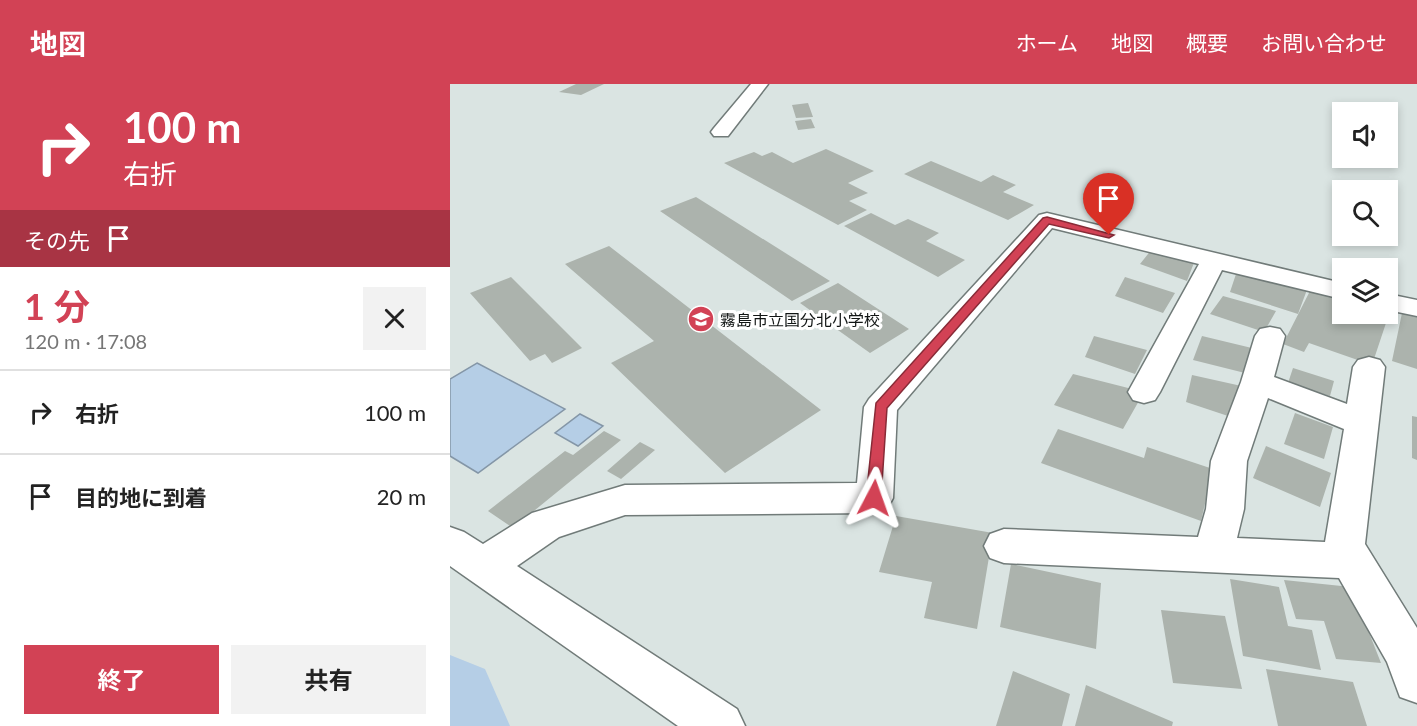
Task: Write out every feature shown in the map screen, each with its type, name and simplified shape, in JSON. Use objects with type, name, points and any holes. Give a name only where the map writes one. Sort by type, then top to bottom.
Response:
[{"type":"street","points":[[721,132],[760,84]]},
{"type":"street","points":[[466,556],[546,525],[625,500],[874,498],[880,407],[1047,220],[1332,289]]},
{"type":"street","points":[[1144,392],[1214,260]]},
{"type":"street","points":[[1398,304],[1417,308]]},
{"type":"street","points":[[1213,555],[1225,509],[1229,461],[1257,382],[1270,336]]},
{"type":"street","points":[[1369,367],[1345,544],[1351,561],[1405,650],[1417,681]]},
{"type":"street","points":[[1257,382],[1360,422]]},
{"type":"street","points":[[1004,546],[1351,561]]},
{"type":"street","points":[[466,556],[720,726]]},
{"type":"water","points":[[477,363],[565,409],[478,473],[450,456],[450,379]]},
{"type":"water","points":[[580,414],[603,426],[578,446],[555,433]]},
{"type":"building","points":[[576,84],[604,84],[581,95],[559,92]]},
{"type":"building","points":[[808,103],[813,117],[796,118],[792,105]]},
{"type":"building","points":[[811,119],[815,128],[798,130],[795,121]]},
{"type":"building","points":[[826,149],[874,171],[848,183],[868,193],[849,201],[867,210],[838,225],[724,163],[754,152],[762,156],[772,152],[793,163]]},
{"type":"building","points":[[931,161],[981,182],[993,175],[1016,185],[1003,192],[1034,205],[1008,220],[904,174]]},
{"type":"building","points":[[696,197],[830,281],[792,301],[660,211]]},
{"type":"building","points":[[871,213],[895,225],[908,219],[939,233],[926,241],[965,260],[938,277],[844,226]]},
{"type":"building","points":[[609,246],[821,410],[725,473],[611,363],[654,341],[565,264]]},
{"type":"building","points":[[1152,249],[1195,260],[1187,281],[1140,264]]},
{"type":"building","points":[[1238,268],[1308,287],[1298,314],[1230,292]]},
{"type":"building","points":[[511,277],[582,348],[552,363],[545,354],[530,361],[470,293]]},
{"type":"building","points":[[1125,277],[1175,293],[1163,313],[1115,296]]},
{"type":"building","points":[[838,283],[909,329],[870,353],[800,303]]},
{"type":"building","points":[[1312,287],[1332,294],[1332,324],[1386,324],[1372,365],[1309,343],[1304,352],[1283,344]]},
{"type":"building","points":[[1223,296],[1276,311],[1264,332],[1210,314]]},
{"type":"building","points":[[1402,313],[1417,317],[1417,369],[1392,361]]},
{"type":"building","points":[[1094,336],[1147,350],[1135,374],[1085,357]]},
{"type":"building","points":[[1202,336],[1256,349],[1249,374],[1193,360]]},
{"type":"building","points":[[1293,368],[1334,381],[1330,396],[1288,383]]},
{"type":"building","points":[[1073,374],[1144,392],[1123,429],[1054,405]]},
{"type":"building","points":[[1192,375],[1255,389],[1237,419],[1186,402]]},
{"type":"building","points":[[1295,413],[1333,427],[1324,459],[1284,444]]},
{"type":"building","points":[[1412,416],[1417,417],[1417,460],[1412,458]]},
{"type":"building","points":[[1058,429],[1144,458],[1147,447],[1213,469],[1201,521],[1041,463]]},
{"type":"building","points":[[604,431],[621,440],[513,528],[488,511],[565,451],[573,455]]},
{"type":"building","points":[[640,442],[655,450],[621,479],[607,471]]},
{"type":"building","points":[[1266,446],[1331,473],[1320,507],[1253,478]]},
{"type":"building","points":[[896,516],[993,533],[977,629],[924,618],[932,582],[879,572]]},
{"type":"building","points":[[1011,564],[1101,583],[1096,649],[1000,627]]},
{"type":"building","points":[[1230,579],[1279,587],[1288,626],[1312,630],[1321,670],[1243,656]]},
{"type":"building","points":[[1284,580],[1351,587],[1381,663],[1336,659],[1324,621],[1296,619]]},
{"type":"building","points":[[1161,610],[1225,616],[1242,689],[1173,683]]},
{"type":"building","points":[[1266,669],[1353,682],[1367,726],[1278,726]]},
{"type":"building","points":[[1013,671],[1070,694],[1062,726],[996,726]]},
{"type":"building","points":[[1086,685],[1173,722],[1172,726],[1075,726]]},
{"type":"waterway","points":[[450,704],[460,726]]},
{"type":"place","name":"霧島市立国分北小学校","points":[[701,319]]},
{"type":"route","points":[[874,498],[880,407],[1047,220],[1109,235]]}]
